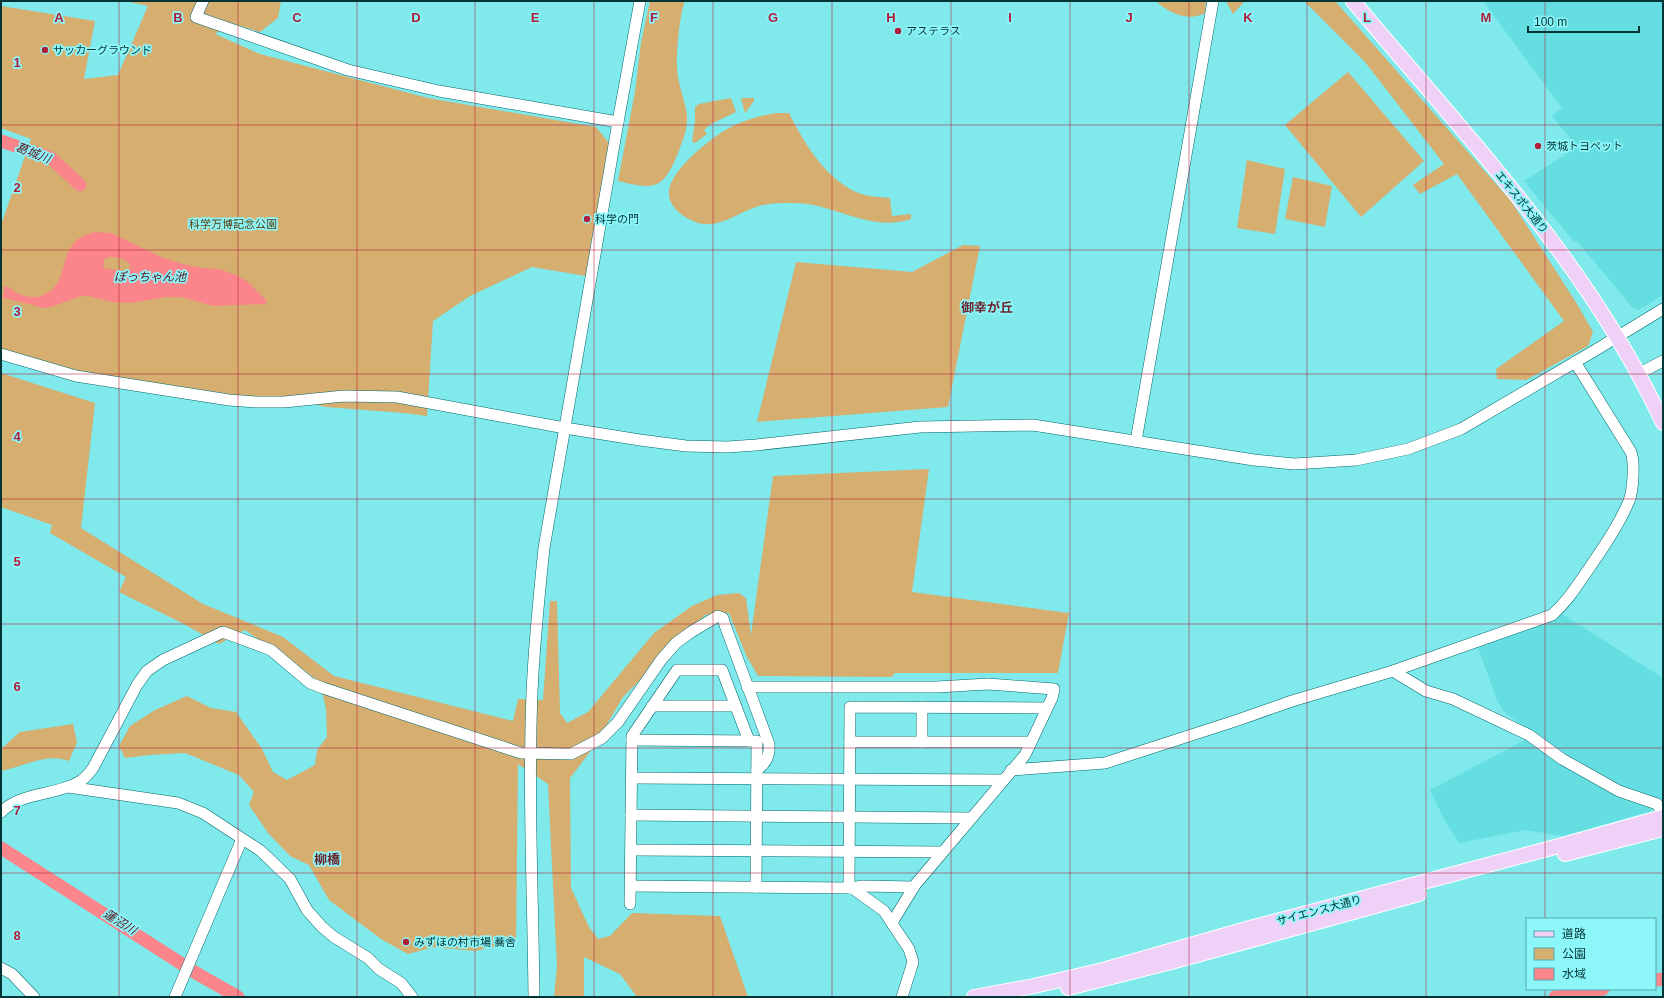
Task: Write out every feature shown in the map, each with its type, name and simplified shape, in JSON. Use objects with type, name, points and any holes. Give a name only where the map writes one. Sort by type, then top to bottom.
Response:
[{"type":"main road","name":"エキスポ大通り","points":[[1354,1],[1505,180],[1545,230],[1569,263],[1617,338],[1638,374],[1663,423]]},
{"type":"main road","name":"サイエンス大通り","points":[[974,997],[1034,986],[1103,970],[1250,928],[1663,817]]},
{"type":"main road","name":"サイエンス大通り","points":[[1030,997],[1123,976],[1445,886],[1663,829]]},
{"type":"street","points":[[203,1],[196,17],[348,70],[440,91],[618,122]]},
{"type":"street","points":[[534,997],[531,754],[532,692],[539,592],[544,548],[640,1]]},
{"type":"street","points":[[1136,441],[1213,1]]},
{"type":"street","points":[[1,354],[76,376],[229,400],[284,402],[344,396],[397,397],[565,428],[686,446],[727,447],[756,445],[920,427],[1033,425],[1254,460],[1294,464],[1356,460],[1408,449],[1461,428],[1617,338],[1663,309]]},
{"type":"street","points":[[1638,374],[1663,361]]},
{"type":"street","points":[[1011,770],[1105,763],[1292,701],[1393,671],[1552,615],[1564,605],[1612,533],[1629,500],[1632,486],[1632,457],[1575,362]]},
{"type":"street","points":[[2,807],[68,787],[83,779],[93,768],[137,685],[147,671],[163,660],[222,632],[271,650],[310,683],[317,686],[521,753],[571,754],[602,738],[618,722],[661,660],[676,643],[718,616],[723,618],[769,744],[769,756],[757,774]]},
{"type":"street","points":[[630,904],[632,736],[677,670],[722,670],[749,741]]},
{"type":"street","points":[[1393,671],[1426,691],[1453,699],[1529,735],[1562,760],[1619,791],[1657,804],[1663,813]]},
{"type":"street","points":[[747,687],[937,687],[988,684],[1054,689],[1052,698],[1024,755],[914,887],[893,921],[893,925]]},
{"type":"street","points":[[652,706],[735,706]]},
{"type":"street","points":[[850,888],[850,707],[1047,708]]},
{"type":"street","points":[[922,708],[922,742]]},
{"type":"street","points":[[632,740],[757,741],[756,887]]},
{"type":"street","points":[[850,742],[1031,742]]},
{"type":"street","points":[[631,778],[757,774],[850,779],[1003,780]]},
{"type":"street","points":[[68,787],[178,802],[203,813],[262,851],[290,879],[307,910],[322,927],[334,937],[368,958],[379,969],[401,983],[412,997]]},
{"type":"street","points":[[631,815],[970,818]]},
{"type":"street","points":[[175,997],[242,839]]},
{"type":"street","points":[[631,850],[942,852]]},
{"type":"street","points":[[630,886],[850,888],[862,886],[914,887]]},
{"type":"street","points":[[850,888],[884,911],[909,949],[913,962],[902,997]]},
{"type":"street","points":[[1,968],[12,974],[34,997]]},
{"type":"shaded area","points":[[1483,1],[1663,1],[1663,295],[1639,310],[1633,308],[1576,240],[1574,242],[1524,181],[1577,147],[1552,116],[1562,108]]},
{"type":"shaded area","points":[[1558,614],[1562,614],[1663,678],[1663,800],[1624,788],[1563,756],[1504,712],[1497,700],[1477,645]]},
{"type":"shaded area","points":[[1527,739],[1650,807],[1651,811],[1563,836],[1525,830],[1459,843],[1444,819],[1430,790]]},
{"type":"green space","name":"科学万博記念公園","points":[[125,1],[281,1],[278,18],[260,32],[231,23],[215,34],[260,54],[428,98],[596,127],[609,143],[586,276],[532,267],[470,296],[433,321],[427,416],[326,407],[287,398],[257,399],[96,375],[40,363],[1,350],[1,225],[31,139],[1,128],[1,6],[95,21],[84,79],[118,75],[148,6]]},
{"type":"green space","points":[[650,1],[685,1],[680,23],[677,73],[686,109],[687,120],[682,143],[668,174],[656,184],[641,186],[618,181],[635,92],[641,43]]},
{"type":"green space","points":[[1156,1],[1206,1],[1205,13],[1192,17],[1179,15],[1166,9]]},
{"type":"green space","points":[[1226,1],[1245,1],[1233,14]]},
{"type":"green space","points":[[1304,1],[1335,1],[1511,201],[1577,304],[1593,332],[1588,346],[1526,380],[1497,379],[1496,369],[1564,321],[1457,174],[1420,194],[1413,185],[1444,164],[1365,62]]},
{"type":"green space","points":[[1348,72],[1424,161],[1361,217],[1285,125]]},
{"type":"green space","points":[[731,98],[736,112],[711,124],[704,130],[707,134],[695,143],[692,141],[695,122],[695,107],[699,104]]},
{"type":"green space","points":[[741,98],[754,98],[754,101],[745,113]]},
{"type":"green space","points":[[776,113],[789,113],[801,136],[816,158],[825,169],[845,186],[860,194],[890,198],[892,216],[911,214],[911,219],[896,222],[880,222],[866,220],[807,204],[784,203],[759,206],[718,223],[702,224],[684,216],[676,209],[670,200],[669,195],[672,181],[678,171],[696,152],[706,143],[735,125]]},
{"type":"green space","points":[[1247,160],[1285,169],[1275,234],[1237,228]]},
{"type":"green space","points":[[1293,177],[1332,186],[1325,227],[1285,219]]},
{"type":"green space","points":[[963,245],[980,246],[948,407],[757,422],[796,262],[912,272]]},
{"type":"green space","points":[[1,373],[95,403],[81,528],[203,604],[283,637],[334,676],[513,721],[518,699],[543,700],[550,601],[557,601],[560,713],[567,723],[588,712],[654,633],[692,606],[717,595],[739,593],[746,598],[751,635],[773,476],[929,469],[912,592],[1069,613],[1058,673],[895,673],[892,677],[758,676],[746,655],[729,613],[705,615],[623,697],[593,748],[570,778],[571,888],[589,927],[598,939],[610,936],[632,913],[720,916],[748,997],[637,997],[620,974],[584,957],[584,997],[554,997],[557,966],[548,784],[518,764],[516,942],[475,951],[434,947],[408,954],[381,939],[329,900],[309,865],[290,856],[268,833],[249,805],[254,792],[239,775],[185,753],[125,758],[119,746],[130,726],[155,710],[187,696],[211,708],[236,712],[262,749],[273,772],[287,780],[315,765],[317,750],[327,737],[326,709],[320,682],[245,630],[219,644],[184,624],[119,592],[126,577],[50,533],[52,525],[1,507]]},
{"type":"green space","points":[[73,724],[77,742],[69,761],[52,758],[43,759],[1,771],[1,749],[20,732]]},
{"type":"water","name":"ぽっちゃん池","points":[[94,232],[111,233],[161,257],[182,264],[202,268],[219,269],[236,275],[248,282],[267,301],[265,305],[213,306],[181,297],[166,297],[131,303],[113,302],[88,296],[81,296],[51,307],[44,308],[1,297],[1,294],[3,295],[5,290],[3,289],[4,286],[14,290],[14,292],[27,296],[34,297],[47,293],[58,282],[72,246],[77,240]],"holes":[[[108,257],[126,260],[131,267],[124,271],[104,268],[104,260]]]},
{"type":"waterway","name":"葛城川","points":[[1,141],[51,158],[80,185]]},
{"type":"waterway","name":"蓮沼川","points":[[1,848],[196,973],[238,997]]},
{"type":"waterway","name":"蓮沼川","points":[[1656,980],[1663,979]]},
{"type":"waterway","name":"蓮沼川","points":[[1555,997],[1597,990]]},
{"type":"place","name":"アステラス","points":[[898,31]]},
{"type":"place","name":"サッカーグラウンド","points":[[45,50]]},
{"type":"place","name":"茨城トヨペット","points":[[1538,146]]},
{"type":"place","name":"科学の門","points":[[587,219]]},
{"type":"place","name":"みずほの村市場 蕎舎","points":[[406,942]]},
{"type":"district","name":"御幸が丘","points":[[987,307]]},
{"type":"district","name":"柳橋","points":[[327,859]]}]
